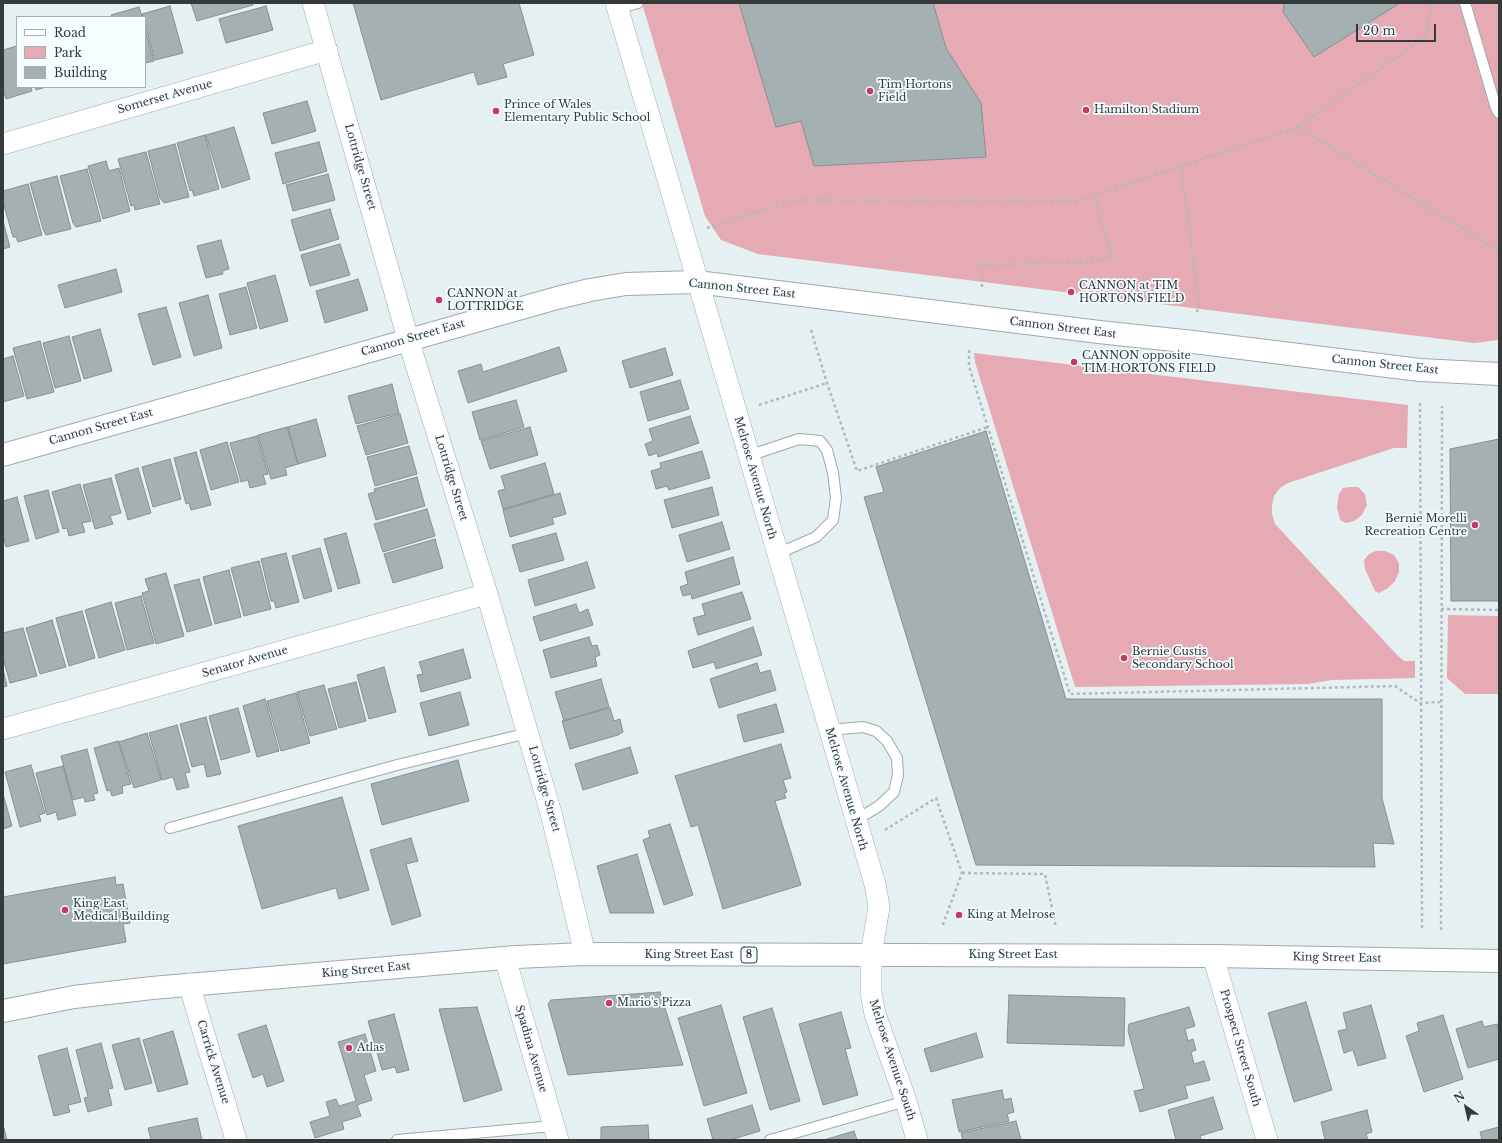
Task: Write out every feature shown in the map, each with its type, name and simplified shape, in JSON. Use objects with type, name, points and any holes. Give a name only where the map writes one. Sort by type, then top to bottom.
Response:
[{"type":"main road","name":"Cannon Street East","points":[[3,455],[408,339],[590,290],[626,284],[697,282],[1091,332],[1193,342],[1420,370],[1499,374]]},
{"type":"main road","name":"King Street East","points":[[3,1011],[74,996],[189,984],[504,958],[585,954],[1213,956],[1499,961]]},
{"type":"street","name":"Lottridge Street","points":[[313,3],[408,339],[488,594],[551,813],[585,954]]},
{"type":"street","name":"Melrose Avenue North","points":[[617,6],[735,413],[875,884],[879,907],[871,955]]},
{"type":"street","name":"Somerset Avenue","points":[[3,144],[327,50]]},
{"type":"street","name":"Senator Avenue","points":[[3,729],[488,594]]},
{"type":"street","name":"Melrose Avenue South","points":[[871,955],[870,993],[875,1014],[906,1101],[917,1140]]},
{"type":"street","name":"Prospect Street South","points":[[1213,956],[1267,1140]]},
{"type":"street","name":"Spadina Avenue","points":[[504,958],[555,1133]]},
{"type":"street","name":"Carrick Avenue","points":[[189,984],[236,1140]]},
{"type":"lane","points":[[617,6],[638,3]]},
{"type":"lane","points":[[1465,3],[1496,108],[1499,113]]},
{"type":"lane","points":[[748,456],[799,439],[820,441],[827,450],[836,498],[833,520],[816,537],[777,554]]},
{"type":"lane","points":[[829,730],[863,727],[876,730],[887,740],[897,758],[898,775],[894,792],[879,806],[856,820]]},
{"type":"lane","points":[[170,828],[397,765],[528,733]]},
{"type":"lane","points":[[770,1140],[906,1101]]},
{"type":"lane","points":[[397,1140],[555,1133]]},
{"type":"path","points":[[684,235],[796,200],[1077,201],[1094,196],[1298,127],[1425,37],[1432,3]]},
{"type":"path","points":[[1298,127],[1499,251]]},
{"type":"path","points":[[1181,166],[1199,304],[1197,312]]},
{"type":"path","points":[[982,287],[981,264],[1093,262],[1112,256],[1094,196]]},
{"type":"path","points":[[811,330],[827,383],[857,471],[988,427]]},
{"type":"path","points":[[969,350],[969,366],[1070,694],[1395,686],[1420,703],[1441,702]]},
{"type":"path","points":[[735,413],[827,383]]},
{"type":"path","points":[[1420,403],[1422,929]]},
{"type":"path","points":[[1441,930],[1442,406]]},
{"type":"path","points":[[1441,609],[1499,610]]},
{"type":"path","points":[[881,832],[936,798],[962,873],[942,927]]},
{"type":"path","points":[[962,873],[1045,874],[1056,928]]},
{"type":"green space","name":"Hamilton Stadium","points":[[642,3],[1499,3],[1499,340],[1474,343],[758,254],[721,240],[705,216]]},
{"type":"green space","points":[[974,353],[1408,405],[1407,448],[1394,448],[1288,483],[1280,488],[1274,496],[1272,514],[1275,524],[1398,656],[1404,661],[1415,661],[1415,678],[1332,680],[1308,684],[1075,687],[975,362]]},
{"type":"green space","points":[[1358,487],[1365,494],[1367,505],[1362,515],[1354,521],[1346,523],[1340,520],[1337,507],[1339,494],[1343,488]]},
{"type":"green space","points":[[1376,551],[1385,551],[1394,555],[1399,563],[1399,572],[1395,581],[1388,588],[1379,593],[1375,591],[1365,569],[1364,560],[1369,554]]},
{"type":"green space","points":[[1448,615],[1499,616],[1499,694],[1465,694],[1447,678]]},
{"type":"building","points":[[191,3],[253,3],[253,5],[197,21]]},
{"type":"building","points":[[353,3],[519,3],[534,55],[503,64],[507,77],[478,85],[474,72],[381,100]]},
{"type":"building","name":"Tim Hortons Field","points":[[739,3],[933,3],[946,48],[981,103],[986,157],[814,166],[801,121],[776,127]]},
{"type":"building","points":[[1284,3],[1400,3],[1314,57],[1283,12]]},
{"type":"building","points":[[170,6],[183,53],[155,60],[146,28],[146,16],[143,16],[142,14]]},
{"type":"building","points":[[266,6],[273,30],[226,43],[219,19]]},
{"type":"building","points":[[139,7],[142,16],[112,16]]},
{"type":"building","points":[[146,33],[154,61],[146,63]]},
{"type":"building","points":[[16,46],[16,88],[31,88],[32,91],[6,99],[3,89],[3,50]]},
{"type":"building","points":[[307,101],[316,131],[272,144],[263,113]]},
{"type":"building","points":[[234,127],[250,179],[222,188],[206,135]]},
{"type":"building","points":[[205,135],[219,189],[194,196],[192,190],[190,191],[177,143]]},
{"type":"building","points":[[319,142],[327,171],[283,184],[275,153]]},
{"type":"building","points":[[175,144],[189,197],[164,203],[160,198],[148,151]]},
{"type":"building","points":[[146,152],[160,204],[135,210],[134,205],[131,206],[118,159]]},
{"type":"building","points":[[106,161],[109,171],[119,168],[130,211],[103,219],[88,166]]},
{"type":"building","points":[[87,169],[101,221],[76,227],[73,223],[60,176]]},
{"type":"building","points":[[328,174],[335,200],[293,211],[286,185]]},
{"type":"building","points":[[57,176],[71,229],[46,235],[30,183]]},
{"type":"building","points":[[28,184],[42,235],[18,242],[16,237],[13,237],[3,202],[3,191]]},
{"type":"building","points":[[330,209],[339,239],[300,251],[291,220]]},
{"type":"building","points":[[3,221],[10,247],[3,249]]},
{"type":"building","points":[[221,240],[229,269],[222,271],[223,274],[206,278],[197,246]]},
{"type":"building","points":[[340,244],[350,275],[310,286],[301,255]]},
{"type":"building","points":[[116,269],[122,292],[65,308],[58,285]]},
{"type":"building","points":[[275,275],[288,321],[260,329],[247,283]]},
{"type":"building","points":[[358,279],[368,310],[325,323],[316,291]]},
{"type":"building","points":[[246,287],[257,328],[230,335],[219,294]]},
{"type":"building","points":[[208,295],[222,348],[194,356],[179,303]]},
{"type":"building","points":[[166,307],[181,357],[153,365],[138,314]]},
{"type":"building","points":[[100,329],[112,371],[84,379],[72,337]]},
{"type":"building","points":[[69,336],[81,381],[55,388],[43,343]]},
{"type":"building","points":[[40,341],[54,392],[27,399],[13,348]]},
{"type":"building","points":[[559,347],[567,371],[468,403],[458,371],[481,364],[483,372]]},
{"type":"building","points":[[665,348],[673,375],[630,388],[622,361]]},
{"type":"building","points":[[13,356],[24,396],[3,402],[3,359]]},
{"type":"building","points":[[680,380],[689,409],[648,421],[640,392]]},
{"type":"building","points":[[392,384],[399,413],[356,424],[348,396]]},
{"type":"building","points":[[516,400],[524,427],[480,440],[472,412]]},
{"type":"building","points":[[400,414],[408,443],[366,455],[357,426]]},
{"type":"building","points":[[690,416],[699,443],[658,457],[657,453],[649,456],[645,444],[653,441],[649,429]]},
{"type":"building","points":[[316,419],[326,456],[298,464],[288,427]]},
{"type":"building","points":[[287,427],[298,464],[285,468],[287,475],[271,479],[258,435]]},
{"type":"building","points":[[530,427],[538,455],[490,469],[481,441]]},
{"type":"building","points":[[986,431],[1066,699],[1382,699],[1382,798],[1394,844],[1373,843],[1375,867],[976,865],[864,497],[884,492],[876,467]]},
{"type":"building","points":[[257,436],[268,474],[263,475],[266,484],[250,488],[248,480],[241,482],[230,443]]},
{"type":"building","name":"Bernie Morelli Recreation Centre","points":[[1499,439],[1499,601],[1451,601],[1450,449]]},
{"type":"building","points":[[227,442],[239,482],[211,490],[200,450]]},
{"type":"building","points":[[409,446],[417,474],[375,486],[367,457]]},
{"type":"building","points":[[702,451],[710,478],[669,490],[667,486],[656,489],[651,471],[661,468],[660,463]]},
{"type":"building","points":[[196,452],[211,505],[191,510],[189,503],[186,504],[174,458]]},
{"type":"building","points":[[170,459],[181,499],[153,507],[142,467]]},
{"type":"building","points":[[545,463],[554,494],[503,509],[498,491],[505,489],[501,476]]},
{"type":"building","points":[[138,468],[151,513],[128,520],[115,475]]},
{"type":"building","points":[[417,477],[425,506],[376,520],[368,494],[375,492],[374,489]]},
{"type":"building","points":[[111,478],[121,513],[110,516],[113,524],[95,529],[83,485]]},
{"type":"building","points":[[80,484],[91,521],[82,523],[85,532],[69,536],[67,528],[63,529],[52,492]]},
{"type":"building","points":[[712,487],[719,515],[672,528],[664,500]]},
{"type":"building","points":[[48,490],[59,532],[36,539],[24,496]]},
{"type":"building","points":[[560,493],[566,514],[552,518],[554,524],[510,537],[503,510]]},
{"type":"building","points":[[17,497],[29,541],[6,547],[3,535],[3,501]]},
{"type":"building","points":[[427,509],[435,536],[383,552],[374,524]]},
{"type":"building","points":[[722,522],[730,549],[687,562],[679,535]]},
{"type":"building","points":[[346,533],[360,583],[338,589],[324,539]]},
{"type":"building","points":[[556,533],[564,560],[520,572],[512,545]]},
{"type":"building","points":[[435,539],[443,568],[393,583],[384,554]]},
{"type":"building","points":[[320,548],[332,591],[304,599],[292,556]]},
{"type":"building","points":[[286,553],[299,602],[276,608],[274,601],[271,601],[261,559]]},
{"type":"building","points":[[733,557],[740,584],[692,599],[691,594],[683,596],[680,587],[688,584],[685,572]]},
{"type":"building","points":[[259,561],[271,609],[244,616],[231,568]]},
{"type":"building","points":[[587,562],[595,588],[535,606],[528,580]]},
{"type":"building","points":[[229,570],[241,617],[215,624],[203,577]]},
{"type":"building","points":[[166,573],[184,636],[156,644],[142,593],[149,591],[145,579]]},
{"type":"building","points":[[199,579],[212,625],[187,632],[174,585]]},
{"type":"building","points":[[742,592],[751,619],[698,635],[693,618],[705,615],[702,604]]},
{"type":"building","points":[[141,596],[154,643],[127,650],[115,603]]},
{"type":"building","points":[[111,602],[125,650],[99,658],[85,610]]},
{"type":"building","points":[[576,604],[579,613],[588,609],[593,625],[540,641],[533,617]]},
{"type":"building","points":[[82,611],[95,658],[69,666],[56,618]]},
{"type":"building","points":[[52,620],[66,667],[40,674],[26,628]]},
{"type":"building","points":[[753,627],[762,655],[716,669],[714,662],[693,668],[688,651]]},
{"type":"building","points":[[23,628],[37,676],[10,683],[3,658],[3,633]]},
{"type":"building","points":[[589,637],[592,646],[597,645],[600,655],[595,657],[597,666],[551,678],[543,650]]},
{"type":"building","points":[[463,649],[471,678],[421,692],[417,675],[423,674],[419,662]]},
{"type":"building","points":[[757,663],[760,673],[770,670],[776,690],[719,708],[710,679]]},
{"type":"building","points":[[384,667],[396,712],[369,719],[357,675]]},
{"type":"building","points":[[3,669],[7,686],[3,687]]},
{"type":"building","points":[[601,679],[609,707],[564,721],[555,692]]},
{"type":"building","points":[[356,682],[366,721],[339,728],[328,689]]},
{"type":"building","points":[[324,685],[337,729],[310,736],[297,692]]},
{"type":"building","points":[[460,692],[469,725],[429,736],[420,703]]},
{"type":"building","points":[[296,693],[310,743],[281,751],[267,701]]},
{"type":"building","points":[[265,699],[279,751],[257,757],[243,706]]},
{"type":"building","points":[[776,704],[784,732],[744,742],[737,715]]},
{"type":"building","points":[[238,708],[250,752],[221,760],[209,716]]},
{"type":"building","points":[[610,708],[614,721],[620,719],[623,732],[618,735],[570,749],[562,721]]},
{"type":"building","points":[[206,717],[221,774],[207,777],[204,764],[192,767],[180,724]]},
{"type":"building","points":[[177,725],[190,772],[185,773],[189,787],[177,790],[173,777],[162,780],[149,733]]},
{"type":"building","points":[[147,733],[161,780],[134,788],[119,742]]},
{"type":"building","points":[[118,741],[131,784],[122,786],[123,793],[112,796],[110,790],[107,791],[94,748]]},
{"type":"building","points":[[781,744],[791,778],[783,780],[787,792],[784,793],[786,798],[775,801],[801,885],[723,909],[698,825],[691,827],[675,776]]},
{"type":"building","points":[[630,747],[638,773],[583,790],[575,764]]},
{"type":"building","points":[[87,749],[98,793],[93,794],[95,800],[85,802],[84,797],[73,800],[61,756]]},
{"type":"building","points":[[458,760],[469,801],[382,825],[371,784]]},
{"type":"building","points":[[31,765],[45,813],[39,815],[41,821],[20,827],[5,772]]},
{"type":"building","points":[[63,766],[76,815],[58,820],[56,812],[47,815],[36,773]]},
{"type":"building","points":[[3,794],[12,826],[3,829]]},
{"type":"building","points":[[342,797],[369,890],[339,899],[336,888],[262,909],[238,826]]},
{"type":"building","points":[[670,824],[693,895],[664,905],[643,840],[650,837],[648,831]]},
{"type":"building","points":[[411,838],[418,861],[406,864],[421,916],[392,925],[370,850]]},
{"type":"building","points":[[637,854],[654,913],[610,913],[597,866]]},
{"type":"building","name":"King East Medical Building","points":[[115,877],[116,885],[123,884],[130,923],[123,924],[126,942],[3,964],[3,897]]},
{"type":"building","points":[[660,992],[683,1065],[568,1075],[548,1004],[551,1000]]},
{"type":"building","points":[[1009,995],[1125,998],[1124,1046],[1007,1043]]},
{"type":"building","points":[[1306,1002],[1332,1090],[1294,1102],[1268,1013]]},
{"type":"building","points":[[721,1005],[747,1093],[704,1106],[678,1018]]},
{"type":"building","points":[[1371,1005],[1386,1058],[1358,1066],[1353,1050],[1344,1053],[1338,1031],[1347,1029],[1343,1013]]},
{"type":"building","points":[[477,1007],[502,1090],[464,1102],[439,1009]]},
{"type":"building","points":[[1189,1007],[1195,1026],[1185,1029],[1188,1041],[1193,1039],[1196,1050],[1191,1052],[1194,1064],[1204,1061],[1210,1080],[1185,1086],[1188,1098],[1140,1112],[1134,1091],[1144,1089],[1128,1031],[1129,1024]]},
{"type":"building","points":[[772,1008],[800,1101],[770,1110],[743,1017]]},
{"type":"building","points":[[841,1012],[851,1048],[845,1049],[858,1095],[823,1105],[799,1024]]},
{"type":"building","points":[[394,1014],[409,1070],[397,1073],[395,1067],[382,1070],[368,1021]]},
{"type":"building","points":[[1443,1015],[1463,1079],[1424,1092],[1406,1036],[1419,1031],[1417,1023]]},
{"type":"building","points":[[1482,1021],[1484,1027],[1497,1024],[1499,1031],[1499,1059],[1468,1068],[1456,1029]]},
{"type":"building","points":[[266,1025],[284,1081],[267,1087],[263,1074],[253,1078],[238,1034]]},
{"type":"building","points":[[173,1031],[188,1084],[158,1092],[143,1040]]},
{"type":"building","points":[[976,1033],[983,1057],[931,1072],[924,1049]]},
{"type":"building","points":[[365,1034],[376,1071],[364,1075],[372,1100],[357,1105],[361,1116],[342,1122],[344,1129],[315,1138],[310,1122],[330,1116],[326,1102],[336,1099],[339,1106],[356,1101],[338,1042]]},
{"type":"building","points":[[139,1038],[152,1083],[125,1090],[112,1045]]},
{"type":"building","points":[[101,1043],[113,1088],[108,1089],[112,1105],[88,1112],[84,1098],[88,1097],[76,1050]]},
{"type":"building","points":[[67,1048],[81,1102],[68,1105],[70,1112],[54,1116],[38,1056]]},
{"type":"building","points":[[1002,1090],[1004,1100],[1011,1098],[1014,1112],[1007,1114],[1009,1121],[959,1132],[952,1100]]},
{"type":"building","points":[[1213,1097],[1223,1129],[1200,1136],[1201,1140],[1176,1140],[1168,1110]]},
{"type":"building","points":[[752,1105],[760,1131],[730,1140],[713,1140],[707,1119]]},
{"type":"building","points":[[1367,1110],[1372,1132],[1366,1134],[1368,1140],[1325,1140],[1321,1122]]},
{"type":"building","points":[[197,1118],[202,1140],[151,1140],[148,1128]]},
{"type":"building","points":[[1016,1121],[1021,1140],[963,1140],[961,1133]]},
{"type":"building","points":[[648,1125],[649,1140],[601,1140],[601,1127]]},
{"type":"building","points":[[1499,1127],[1499,1140],[1482,1140],[1480,1132]]},
{"type":"building","points":[[4,1128],[7,1140],[3,1140]]},
{"type":"building","points":[[854,1131],[857,1140],[824,1140]]},
{"type":"place","name":"Tim Hortons Field","points":[[870,91]]},
{"type":"place","name":"Hamilton Stadium","points":[[1086,110]]},
{"type":"place","name":"Prince of Wales Elementary Public School","points":[[496,111]]},
{"type":"place","name":"CANNON at TIM HORTONS FIELD","points":[[1071,292]]},
{"type":"place","name":"CANNON at LOTTRIDGE","points":[[439,300]]},
{"type":"place","name":"CANNON opposite TIM HORTONS FIELD","points":[[1074,362]]},
{"type":"place","name":"Bernie Morelli Recreation Centre","points":[[1475,525]]},
{"type":"place","name":"Bernie Custis Secondary School","points":[[1124,658]]},
{"type":"place","name":"King East Medical Building","points":[[65,910]]},
{"type":"place","name":"King at Melrose","points":[[959,915]]},
{"type":"place","name":"Mario's Pizza","points":[[609,1003]]},
{"type":"place","name":"Atlas","points":[[349,1048]]}]
